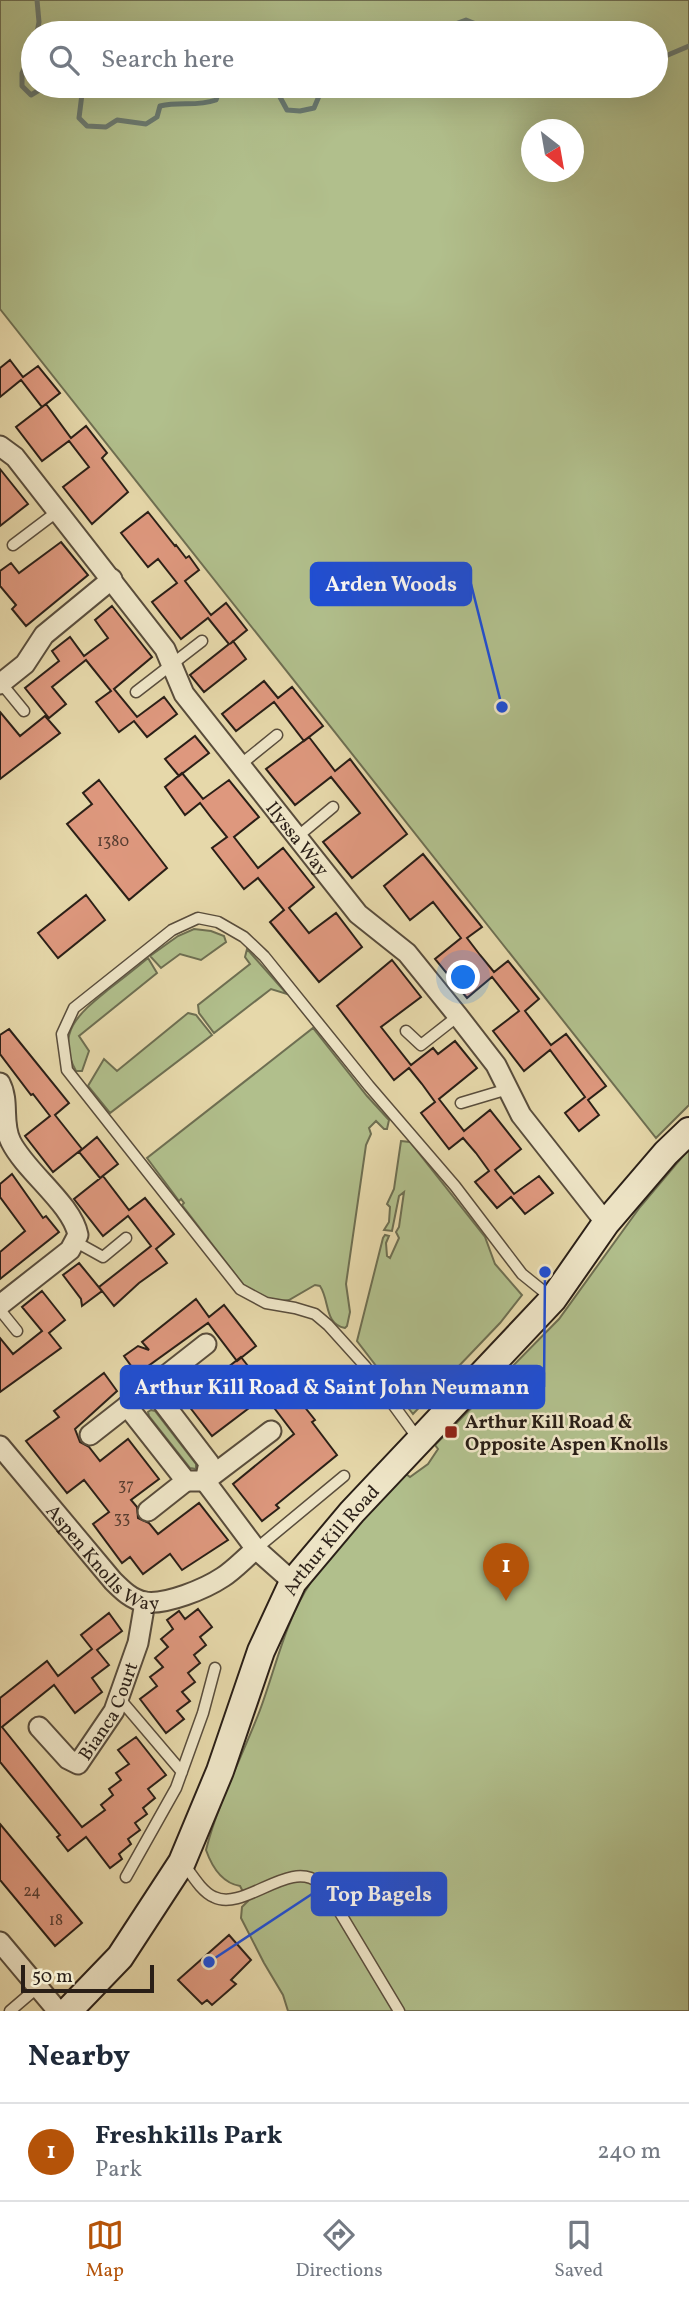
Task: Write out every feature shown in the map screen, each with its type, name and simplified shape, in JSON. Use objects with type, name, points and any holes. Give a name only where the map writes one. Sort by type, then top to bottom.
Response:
[{"type":"street","name":"Ilyssa Way","points":[[0,446],[15,457],[112,579],[165,649],[184,694],[358,914],[407,953],[458,1016],[496,1065],[521,1115],[606,1223]]},
{"type":"street","points":[[1,683],[25,664],[44,635],[112,579]]},
{"type":"street","points":[[0,1083],[7,1106],[6,1126],[9,1139],[18,1154],[73,1220],[78,1236],[70,1250],[0,1308]]},
{"type":"street","name":"Arthur Kill Road","points":[[68,2011],[120,1956],[182,1863],[220,1770],[261,1651],[293,1582],[352,1512],[553,1299],[606,1223],[666,1153],[689,1131]]},
{"type":"street","points":[[90,1435],[206,1344]]},
{"type":"street","points":[[151,1387],[209,1463],[195,1481]]},
{"type":"street","points":[[127,1406],[256,1549],[293,1582]]},
{"type":"street","points":[[148,1511],[271,1431]]},
{"type":"street","name":"Aspen Knolls Way","points":[[0,1446],[113,1581],[134,1598],[145,1602],[174,1598],[205,1587],[224,1576],[256,1549]]},
{"type":"street","name":"Bianca Court","points":[[39,1727],[68,1759],[78,1764],[120,1698],[138,1643],[145,1602]]},
{"type":"street","points":[[0,1942],[58,2011]]},
{"type":"lane","points":[[13,545],[58,511]]},
{"type":"lane","points":[[136,692],[202,641]]},
{"type":"lane","points":[[1,683],[24,711]]},
{"type":"lane","points":[[240,765],[277,735]]},
{"type":"lane","points":[[297,837],[334,807]]},
{"type":"lane","points":[[420,1441],[365,1366],[328,1325],[315,1314],[266,1303],[252,1297],[240,1289],[211,1255],[67,1070],[62,1034],[74,1009],[184,923],[198,918],[218,922],[244,937],[298,995],[369,1086],[455,1186],[522,1274],[553,1299]]},
{"type":"lane","points":[[406,1031],[421,1045],[458,1016]]},
{"type":"lane","points":[[461,1102],[508,1089]]},
{"type":"lane","points":[[76,1242],[103,1257],[126,1238]]},
{"type":"lane","points":[[0,1308],[17,1331]]},
{"type":"lane","points":[[256,1549],[344,1476]]},
{"type":"lane","points":[[126,1877],[159,1822],[182,1772],[203,1713],[215,1668]]},
{"type":"lane","points":[[120,1698],[182,1772]]},
{"type":"lane","points":[[182,1863],[208,1894],[224,1900],[239,1898],[283,1878],[317,1881],[330,1896],[399,2011]]},
{"type":"lane","points":[[10,2011],[38,1987]]},
{"type":"green space","points":[[0,0],[689,0],[689,1105],[656,1138],[0,309]]},
{"type":"green space","points":[[194,929],[224,936],[226,942],[201,960],[180,954],[161,968],[150,956],[178,936]]},
{"type":"green space","points":[[247,949],[287,994],[271,989],[214,1033],[199,1013],[198,1005],[250,964],[245,957]]},
{"type":"green space","points":[[148,958],[157,973],[79,1036],[89,1051],[82,1071],[76,1071],[68,1045],[74,1024],[89,1006]]},
{"type":"green space","points":[[188,1013],[196,1015],[212,1035],[110,1113],[88,1086],[104,1059],[117,1071]]},
{"type":"green space","points":[[313,1028],[389,1120],[387,1129],[376,1121],[369,1128],[371,1134],[366,1145],[346,1284],[350,1312],[345,1328],[338,1326],[330,1317],[320,1286],[315,1285],[289,1300],[281,1301],[270,1300],[245,1287],[182,1205],[184,1203],[181,1199],[179,1201],[147,1158]]},
{"type":"green space","points":[[401,1141],[410,1142],[485,1237],[495,1264],[522,1295],[500,1323],[413,1414],[357,1341],[383,1238],[385,1235],[389,1236],[386,1243],[387,1256],[390,1258],[399,1238],[396,1232],[404,1192],[399,1196],[392,1231],[384,1230],[389,1222],[390,1207],[387,1204],[394,1189]]},
{"type":"green space","points":[[689,1149],[689,2011],[288,2011],[283,1995],[241,1918],[242,1907],[248,1901],[240,1886],[228,1882],[218,1873],[206,1850],[217,1814],[260,1710],[294,1612],[321,1567],[356,1526],[406,1474],[410,1477],[428,1464],[438,1449],[435,1445],[559,1319],[640,1207]]},
{"type":"green space","points":[[155,1411],[196,1464],[196,1469],[190,1468],[149,1416],[148,1412]]},
{"type":"building","points":[[10,360],[23,377],[38,366],[60,393],[42,407],[21,380],[0,397],[0,368]]},
{"type":"building","points":[[46,404],[71,438],[86,426],[107,453],[102,458],[128,492],[92,524],[63,487],[89,467],[69,441],[42,461],[16,427]]},
{"type":"building","points":[[0,469],[28,504],[0,526]]},
{"type":"building","points":[[148,512],[175,546],[186,558],[189,556],[199,570],[185,581],[211,615],[226,603],[247,630],[233,641],[246,659],[204,692],[190,675],[229,644],[208,618],[181,639],[152,602],[177,583],[158,559],[148,567],[121,533]]},
{"type":"building","points":[[61,542],[88,575],[26,626],[12,609],[16,605],[0,586],[0,571],[11,563],[19,573]]},
{"type":"building","points":[[112,606],[152,657],[114,689],[137,717],[164,697],[177,714],[147,737],[134,721],[119,732],[96,702],[111,691],[86,660],[52,687],[66,704],[49,718],[25,688],[59,661],[52,651],[70,637],[84,656],[108,638],[95,620]]},
{"type":"building","points":[[264,681],[278,698],[292,687],[323,726],[304,741],[274,702],[236,731],[222,714]]},
{"type":"building","points":[[0,712],[20,736],[45,716],[60,733],[0,779]]},
{"type":"building","points":[[195,736],[209,753],[179,776],[165,759]]},
{"type":"building","points":[[309,737],[335,771],[350,759],[407,834],[352,878],[323,842],[360,813],[331,777],[295,805],[266,769]]},
{"type":"building","points":[[182,773],[203,799],[229,780],[259,817],[234,837],[258,868],[283,848],[314,887],[289,908],[309,933],[336,913],[362,947],[319,982],[270,922],[284,910],[258,878],[244,889],[212,848],[227,837],[200,803],[185,815],[165,787]]},
{"type":"building","points":[[99,780],[167,868],[129,900],[67,824],[92,804],[83,793]]},
{"type":"building","points":[[423,854],[482,927],[467,938],[480,955],[494,972],[508,961],[539,999],[525,1011],[551,1045],[566,1034],[606,1086],[588,1100],[599,1115],[579,1131],[565,1113],[585,1097],[550,1050],[524,1071],[493,1031],[519,1011],[492,977],[467,998],[435,959],[461,938],[433,902],[410,920],[384,886]]},
{"type":"building","points":[[86,895],[105,920],[58,958],[38,933]]},
{"type":"building","points":[[392,960],[421,997],[381,1027],[411,1065],[433,1048],[438,1054],[455,1041],[477,1068],[439,1099],[464,1131],[490,1110],[521,1149],[495,1170],[514,1194],[539,1176],[553,1193],[525,1214],[511,1197],[497,1208],[475,1182],[489,1171],[476,1153],[463,1138],[449,1149],[421,1113],[435,1102],[422,1084],[409,1068],[394,1080],[337,1006]]},
{"type":"building","points":[[9,1029],[69,1103],[55,1115],[82,1149],[53,1172],[25,1136],[50,1116],[0,1054],[0,1035]]},
{"type":"building","points":[[97,1137],[118,1164],[100,1178],[79,1152]]},
{"type":"building","points":[[12,1174],[43,1218],[46,1216],[59,1232],[0,1279],[0,1252],[25,1231],[0,1197],[0,1184]]},
{"type":"building","points":[[103,1176],[129,1210],[145,1198],[174,1234],[156,1249],[167,1263],[139,1283],[114,1306],[99,1287],[151,1246],[128,1216],[103,1236],[74,1199]]},
{"type":"building","points":[[79,1263],[102,1291],[82,1306],[81,1299],[63,1275]]},
{"type":"building","points":[[42,1291],[65,1320],[49,1333],[61,1348],[0,1392],[0,1338],[13,1354],[42,1331],[22,1307]]},
{"type":"building","points":[[196,1299],[209,1317],[224,1305],[256,1346],[237,1361],[208,1323],[137,1374],[124,1356],[138,1346],[149,1350],[142,1342]]},
{"type":"building","points":[[241,1357],[268,1392],[283,1380],[315,1420],[312,1422],[337,1455],[276,1505],[279,1508],[262,1521],[233,1484],[294,1434],[265,1396],[212,1436],[185,1401]]},
{"type":"building","points":[[104,1373],[117,1391],[75,1429],[80,1442],[89,1447],[100,1461],[128,1439],[159,1479],[131,1500],[137,1507],[138,1518],[149,1523],[158,1534],[199,1503],[228,1540],[182,1570],[170,1554],[143,1574],[130,1557],[122,1563],[93,1524],[109,1512],[84,1480],[67,1493],[26,1441],[59,1417],[54,1411]]},
{"type":"building","points":[[198,1609],[212,1627],[200,1637],[206,1645],[194,1655],[200,1663],[188,1673],[195,1682],[182,1692],[190,1701],[177,1711],[184,1719],[166,1733],[140,1699],[157,1686],[150,1677],[163,1667],[155,1658],[168,1647],[161,1639],[173,1629],[167,1620],[179,1611],[185,1619]]},
{"type":"building","points":[[109,1613],[122,1631],[97,1650],[109,1665],[92,1678],[102,1692],[75,1713],[54,1685],[2,1727],[82,1827],[105,1810],[101,1805],[113,1795],[109,1789],[121,1780],[116,1773],[129,1764],[118,1750],[136,1737],[166,1775],[148,1789],[155,1798],[143,1808],[147,1814],[135,1823],[140,1830],[128,1839],[131,1844],[119,1854],[122,1859],[110,1868],[86,1837],[68,1851],[57,1837],[60,1835],[0,1762],[0,1698],[47,1661],[58,1676],[92,1649],[81,1635]]},
{"type":"building","points":[[0,1824],[82,1923],[55,1946],[0,1880]]},
{"type":"building","points":[[229,1935],[251,1960],[231,1980],[236,1984],[212,2005],[207,2000],[202,2004],[178,1980]]},
{"type":"waterway","points":[[37,0],[39,21]]},
{"type":"waterway","points":[[463,21],[468,21]]},
{"type":"waterway","points":[[668,55],[689,46]]},
{"type":"waterway","points":[[82,98],[79,118],[87,126],[106,127],[117,120],[146,124],[157,117],[160,106],[201,103],[217,98]]},
{"type":"waterway","points":[[280,98],[287,110],[300,111],[314,108],[318,98]]},
{"type":"place","name":"Arden Woods","points":[[502,707]]},
{"type":"place","name":"Arthur Kill Road & Saint John Neumann","points":[[545,1272]]},
{"type":"place","name":"Arthur Kill Road & Opposite Aspen Knolls","points":[[451,1432]]},
{"type":"place","name":"Freshkills Park","points":[[506,1601]]},
{"type":"place","name":"Top Bagels","points":[[209,1962]]}]
